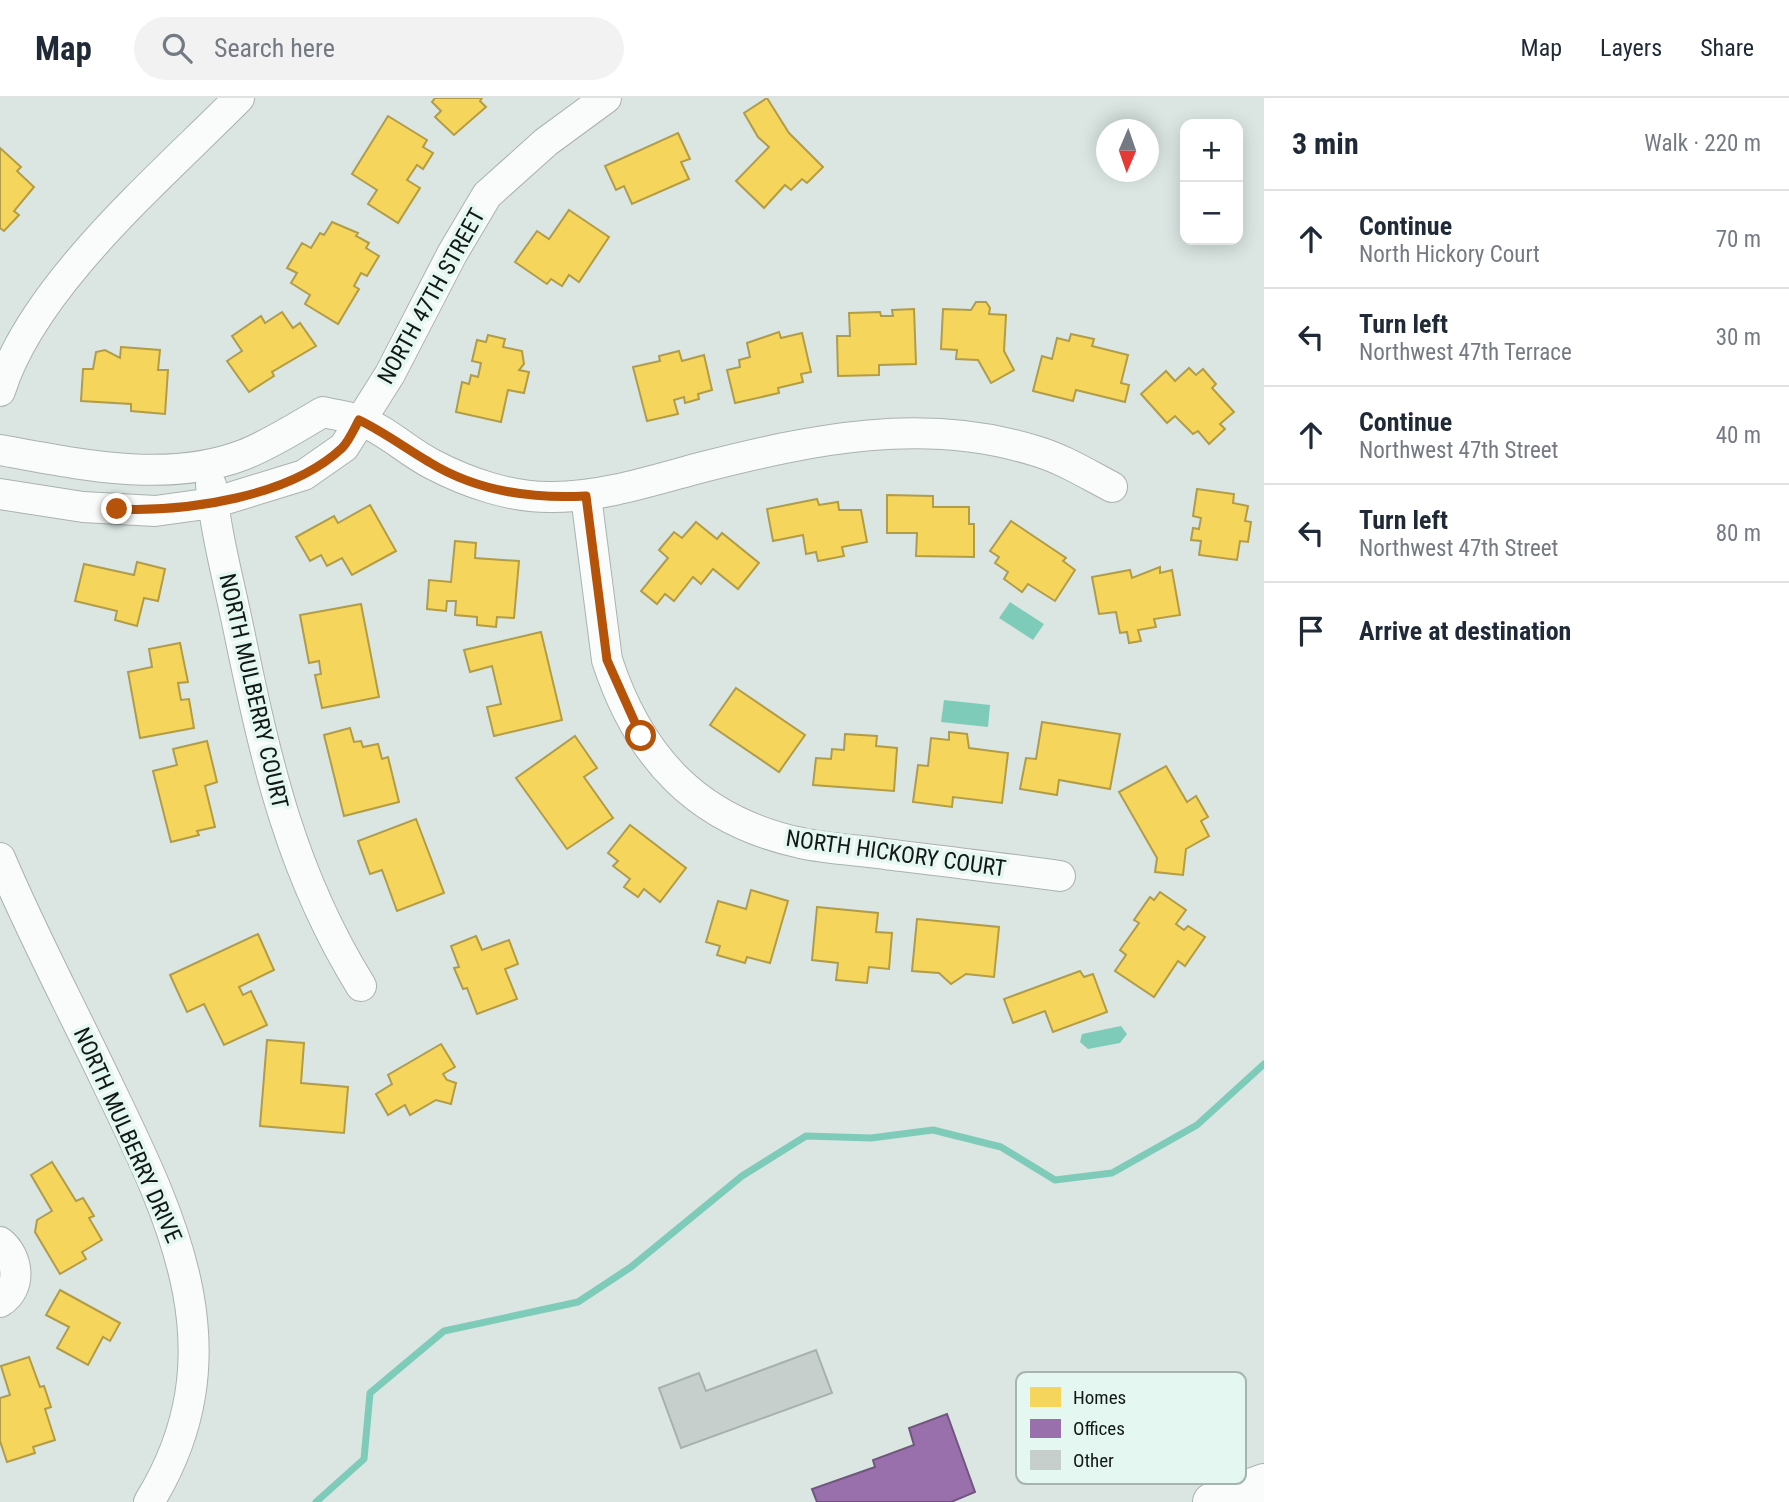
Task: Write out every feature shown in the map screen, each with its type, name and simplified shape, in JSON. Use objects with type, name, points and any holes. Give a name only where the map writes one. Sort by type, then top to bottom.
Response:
[{"type":"main road","points":[[1212,1502],[1264,1483]]},
{"type":"street","points":[[0,391],[5,376],[40,314],[84,257],[239,98]]},
{"type":"street","name":"NORTH 47TH STREET","points":[[0,494],[83,507],[142,510],[213,503],[304,475],[344,447],[390,374],[452,254],[487,195],[546,142],[606,98]]},
{"type":"street","points":[[0,450],[128,469],[170,469],[242,455],[323,412],[359,420],[386,433],[430,464],[483,485],[514,494],[551,498],[586,496],[781,447],[885,432],[940,433],[1023,448],[1064,462],[1112,487]]},
{"type":"street","name":"NORTH MULBERRY COURT","points":[[209,463],[213,503],[261,741],[275,793],[309,890],[334,942],[361,986]]},
{"type":"street","name":"NORTH HICKORY COURT","points":[[586,496],[607,660],[614,681],[641,736],[676,780],[698,798],[721,814],[752,829],[802,843],[1060,876]]},
{"type":"street","name":"NORTH MULBERRY DRIVE","points":[[0,858],[148,1167],[183,1260],[191,1302],[190,1392],[171,1462],[149,1502]]},
{"type":"street","points":[[0,1242],[10,1250],[16,1264],[14,1283],[6,1298],[0,1302]]},
{"type":"shaded area","points":[[1010,602],[1044,624],[1033,640],[999,618]]},
{"type":"shaded area","points":[[944,700],[990,705],[988,727],[941,722]]},
{"type":"shaded area","points":[[1121,1026],[1127,1034],[1120,1043],[1088,1049],[1080,1042],[1082,1034]]},
{"type":"building: Homes","points":[[435,98],[482,98],[480,101],[486,107],[454,135],[435,117],[441,111],[432,102]]},
{"type":"building: Homes","points":[[767,98],[789,133],[823,167],[807,183],[802,179],[791,190],[785,185],[764,208],[736,181],[769,147],[758,137],[744,113]]},
{"type":"building: Homes","points":[[388,116],[427,140],[423,147],[433,153],[423,169],[417,165],[407,180],[420,188],[398,223],[368,204],[377,190],[352,174]]},
{"type":"building: Homes","points":[[678,133],[690,159],[681,162],[689,179],[632,204],[624,186],[616,190],[605,166]]},
{"type":"building: Homes","points":[[0,148],[21,167],[17,171],[34,187],[14,211],[19,215],[4,231],[0,228]]},
{"type":"building: Homes","points":[[569,210],[609,237],[579,282],[569,275],[562,286],[551,279],[547,284],[515,262],[537,231],[549,239]]},
{"type":"building: Homes","points":[[332,222],[358,233],[356,236],[369,243],[366,248],[379,256],[367,276],[361,273],[354,286],[359,289],[338,324],[305,304],[310,295],[291,283],[297,273],[287,268],[302,243],[311,248],[320,233],[324,235]]},
{"type":"building: Homes","points":[[976,302],[986,302],[990,308],[989,314],[1006,315],[1004,351],[1014,370],[991,383],[978,360],[956,359],[957,350],[941,349],[943,309],[971,310]]},
{"type":"building: Homes","points":[[914,309],[916,364],[879,365],[879,375],[838,376],[837,336],[850,336],[849,313],[880,312],[881,316],[893,316],[892,310]]},
{"type":"building: Homes","points":[[282,312],[293,328],[300,323],[316,346],[272,372],[274,376],[249,392],[227,361],[242,351],[232,336],[261,316],[265,323]]},
{"type":"building: Homes","points":[[779,332],[781,338],[802,333],[811,372],[801,374],[803,382],[778,388],[779,393],[735,403],[727,370],[740,367],[739,360],[750,357],[747,343]]},
{"type":"building: Homes","points":[[1071,334],[1094,339],[1092,346],[1128,355],[1121,383],[1129,385],[1125,402],[1076,390],[1073,401],[1033,391],[1042,356],[1052,359],[1057,338],[1069,341]]},
{"type":"building: Homes","points":[[488,335],[505,339],[503,347],[522,351],[524,364],[519,370],[529,372],[524,393],[508,390],[501,422],[456,412],[462,382],[469,384],[471,375],[478,377],[481,363],[472,361],[477,340],[486,342]]},
{"type":"building: Homes","points":[[121,347],[160,350],[158,370],[168,370],[165,414],[131,411],[131,404],[81,401],[83,369],[93,369],[96,352],[105,350],[120,358]]},
{"type":"building: Homes","points":[[679,351],[682,361],[704,355],[712,390],[698,394],[699,399],[685,403],[684,397],[674,400],[678,414],[647,421],[633,367],[660,361],[659,356]]},
{"type":"building: Homes","points":[[1189,368],[1196,375],[1203,369],[1216,384],[1212,388],[1234,412],[1220,424],[1225,429],[1209,444],[1198,431],[1193,434],[1175,416],[1167,423],[1141,394],[1166,371],[1175,381]]},
{"type":"building: Homes","points":[[1197,489],[1234,494],[1233,503],[1248,506],[1245,521],[1251,522],[1248,542],[1240,541],[1237,560],[1199,555],[1201,541],[1191,540],[1193,528],[1199,529],[1201,518],[1193,516]]},
{"type":"building: Homes","points":[[887,495],[933,496],[933,507],[969,507],[969,524],[974,524],[974,557],[916,556],[917,533],[887,533]]},
{"type":"building: Homes","points":[[817,499],[819,505],[838,502],[839,510],[861,510],[867,542],[842,547],[844,556],[818,561],[816,552],[806,554],[803,535],[773,541],[767,509]]},
{"type":"building: Homes","points":[[370,505],[396,551],[352,575],[342,558],[327,566],[321,555],[310,561],[296,537],[334,516],[338,523]]},
{"type":"building: Homes","points":[[1011,521],[1066,558],[1063,561],[1075,570],[1055,601],[1028,584],[1022,592],[1004,579],[1008,572],[995,563],[999,557],[990,551]]},
{"type":"building: Homes","points":[[696,522],[717,539],[722,533],[759,563],[738,589],[713,569],[701,584],[693,577],[674,601],[665,594],[657,604],[641,591],[668,558],[659,550],[674,532],[682,538]]},
{"type":"building: Homes","points":[[455,541],[476,543],[475,558],[519,561],[514,618],[497,617],[496,627],[477,625],[477,617],[455,615],[456,601],[447,601],[446,611],[427,609],[429,580],[451,582]]},
{"type":"building: Homes","points":[[137,562],[165,569],[158,601],[144,598],[137,626],[115,620],[117,611],[75,601],[84,564],[134,575]]},
{"type":"building: Homes","points":[[1160,567],[1160,573],[1172,570],[1180,615],[1154,619],[1156,627],[1138,630],[1141,641],[1129,643],[1127,632],[1120,633],[1116,612],[1099,614],[1092,577],[1130,570],[1132,578]]},
{"type":"building: Homes","points":[[361,604],[379,697],[322,708],[315,675],[321,674],[319,661],[309,663],[300,615]]},
{"type":"building: Homes","points":[[541,632],[562,720],[494,736],[487,707],[501,704],[492,666],[470,672],[464,650]]},
{"type":"building: Homes","points":[[180,643],[188,682],[178,683],[181,700],[189,699],[194,728],[140,738],[128,672],[152,667],[149,649]]},
{"type":"building: Homes","points":[[736,688],[805,735],[779,772],[710,725]]},
{"type":"building: Homes","points":[[1042,722],[1120,734],[1110,789],[1059,780],[1057,795],[1020,789],[1026,758],[1036,759]]},
{"type":"building: Homes","points":[[350,728],[354,742],[361,741],[363,747],[378,744],[382,759],[388,757],[399,802],[344,816],[324,735]]},
{"type":"building: Homes","points":[[949,732],[967,734],[969,748],[1008,753],[1002,803],[953,797],[952,807],[913,802],[918,765],[928,766],[931,738],[949,740]]},
{"type":"building: Homes","points":[[845,734],[877,736],[876,746],[897,748],[894,791],[813,785],[816,758],[831,759],[832,749],[844,750]]},
{"type":"building: Homes","points":[[575,736],[597,768],[584,777],[613,818],[567,849],[516,778]]},
{"type":"building: Homes","points":[[207,741],[217,782],[205,786],[215,827],[197,831],[199,835],[171,842],[153,771],[177,765],[173,749]]},
{"type":"building: Homes","points":[[1166,766],[1187,802],[1196,796],[1208,817],[1201,821],[1209,836],[1186,849],[1183,875],[1155,872],[1157,858],[1119,792]]},
{"type":"building: Homes","points":[[416,819],[444,893],[397,911],[382,870],[370,874],[358,841]]},
{"type":"building: Homes","points":[[630,825],[686,868],[660,902],[644,889],[638,897],[624,887],[630,879],[613,866],[618,861],[608,853]]},
{"type":"building: Homes","points":[[751,890],[788,901],[770,963],[747,957],[745,963],[717,955],[720,946],[706,942],[718,901],[746,909]]},
{"type":"building: Homes","points":[[1160,892],[1186,910],[1176,924],[1184,930],[1188,926],[1205,937],[1185,966],[1178,961],[1154,997],[1115,971],[1126,955],[1120,950],[1139,923],[1134,920],[1150,897],[1154,900]]},
{"type":"building: Homes","points":[[817,907],[878,913],[876,932],[892,933],[889,969],[869,967],[867,983],[836,980],[838,963],[812,960]]},
{"type":"building: Homes","points":[[917,919],[999,927],[994,977],[966,974],[951,984],[939,973],[912,971]]},
{"type":"building: Homes","points":[[258,934],[274,970],[239,987],[243,995],[251,991],[267,1025],[224,1045],[204,1004],[187,1012],[170,975]]},
{"type":"building: Homes","points":[[476,936],[482,950],[509,940],[518,964],[505,969],[517,999],[477,1014],[467,988],[463,989],[454,968],[459,967],[451,946]]},
{"type":"building: Homes","points":[[1080,971],[1084,977],[1093,974],[1107,1012],[1053,1032],[1045,1011],[1013,1023],[1004,999]]},
{"type":"building: Homes","points":[[267,1040],[304,1043],[301,1083],[348,1087],[344,1133],[260,1126]]},
{"type":"building: Homes","points":[[441,1044],[455,1067],[443,1074],[447,1080],[456,1083],[451,1104],[436,1100],[410,1115],[405,1105],[388,1115],[376,1094],[392,1084],[388,1075]]},
{"type":"building: Homes","points":[[52,1162],[76,1201],[83,1198],[94,1216],[89,1218],[102,1240],[82,1252],[86,1259],[60,1274],[35,1232],[37,1220],[52,1211],[31,1175]]},
{"type":"building: Homes","points":[[60,1290],[120,1323],[110,1341],[103,1337],[88,1365],[57,1348],[69,1327],[46,1315]]},
{"type":"building: Homes","points":[[29,1357],[51,1407],[45,1409],[55,1440],[33,1447],[35,1453],[7,1462],[0,1441],[0,1398],[10,1395],[1,1366]]},
{"type":"building: Offices","points":[[947,1414],[975,1492],[951,1502],[817,1502],[812,1489],[875,1467],[873,1460],[914,1445],[909,1428]]},
{"type":"building: Other","points":[[816,1350],[832,1393],[681,1448],[659,1388],[699,1373],[706,1391]]},
{"type":"waterway","points":[[316,1502],[364,1459],[370,1393],[444,1331],[578,1302],[631,1267],[742,1176],[806,1136],[871,1138],[933,1130],[1001,1147],[1055,1180],[1112,1173],[1197,1125],[1264,1064]]},
{"type":"route","points":[[117,509],[182,509],[213,503],[304,475],[344,447],[359,420],[386,433],[430,464],[483,485],[514,494],[551,498],[586,496],[607,660],[614,681],[641,736]]}]
